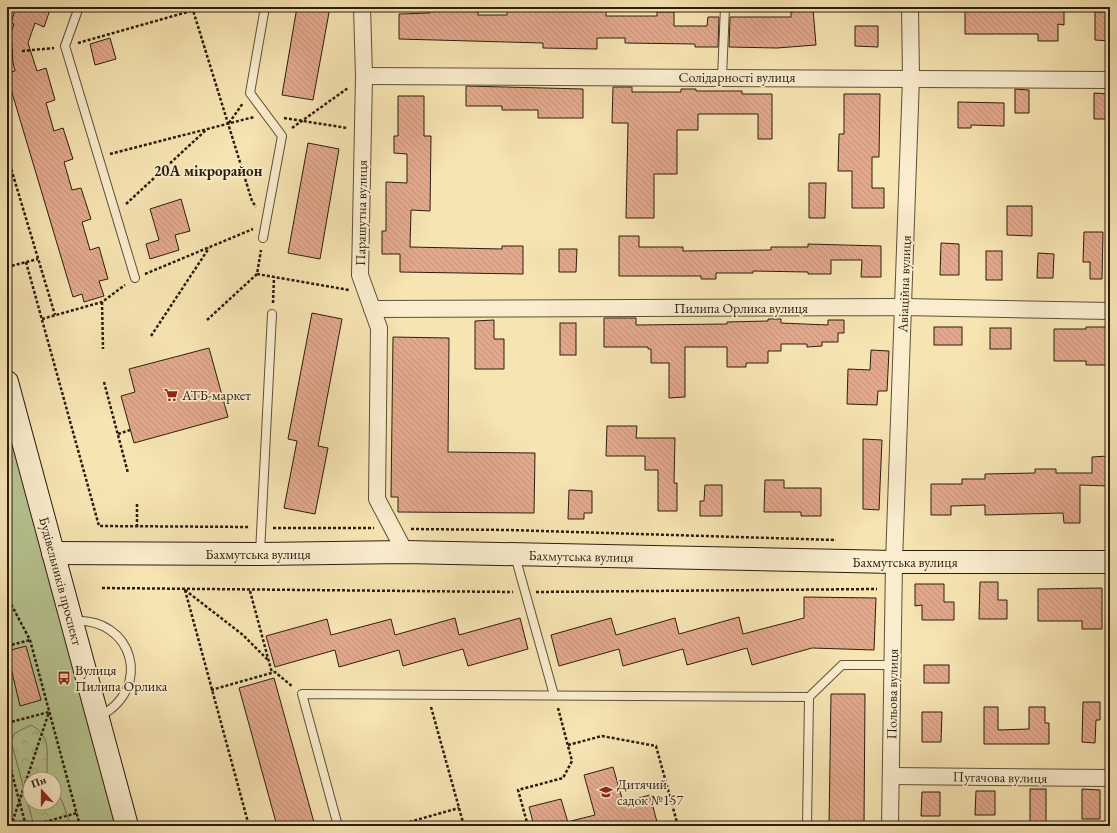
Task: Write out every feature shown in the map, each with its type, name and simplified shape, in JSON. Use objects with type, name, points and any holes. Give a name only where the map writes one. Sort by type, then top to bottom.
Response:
[{"type":"street","name":"Парашутна вулиця","points":[[362,7],[364,76],[360,275],[379,328],[377,499],[405,552]]},
{"type":"street","name":"Авіаційна вулиця","points":[[894,562],[911,78],[910,7]]},
{"type":"street","name":"Солідарності вулиця","points":[[364,76],[1110,80]]},
{"type":"street","name":"Пилипа Орлика вулиця","points":[[372,309],[903,307],[1110,311]]},
{"type":"street","name":"Будівельників проспект","points":[[7,382],[13,430],[53,553],[127,826]]},
{"type":"street","name":"Бахмутська вулиця","points":[[53,553],[260,554],[405,552],[894,562],[1110,562]]},
{"type":"street","name":"Польова вулиця","points":[[890,826],[894,562]]},
{"type":"street","name":"Пугачова вулиця","points":[[890,776],[1110,778]]},
{"type":"lane","points":[[79,7],[66,46],[135,278]]},
{"type":"lane","points":[[264,238],[282,136],[250,93],[265,7]]},
{"type":"lane","points":[[722,77],[725,7]]},
{"type":"lane","points":[[260,554],[272,314]]},
{"type":"lane","points":[[514,555],[526,592],[554,695]]},
{"type":"lane","points":[[72,621],[84,620],[96,622],[108,628],[121,640],[130,657],[130,682],[126,694],[114,708],[98,718]]},
{"type":"lane","points":[[807,826],[809,697],[842,664],[892,665]]},
{"type":"lane","points":[[338,826],[302,694],[809,697]]},
{"type":"path","points":[[22,51],[66,46],[193,9],[205,7]]},
{"type":"path","points":[[193,9],[252,201]]},
{"type":"path","points":[[7,53],[12,52]]},
{"type":"path","points":[[282,136],[364,76]]},
{"type":"path","points":[[228,124],[250,93]]},
{"type":"path","points":[[98,157],[266,114],[363,131]]},
{"type":"path","points":[[115,213],[206,130]]},
{"type":"path","points":[[7,155],[55,315]]},
{"type":"path","points":[[42,319],[102,302],[135,278],[266,224]]},
{"type":"path","points":[[207,320],[257,274],[264,238]]},
{"type":"path","points":[[151,336],[210,247]]},
{"type":"path","points":[[7,268],[38,259]]},
{"type":"path","points":[[26,262],[99,526],[508,530],[840,540]]},
{"type":"path","points":[[257,274],[367,294]]},
{"type":"path","points":[[272,314],[274,277]]},
{"type":"path","points":[[102,302],[103,349]]},
{"type":"path","points":[[104,382],[128,473]]},
{"type":"path","points":[[118,434],[130,430]]},
{"type":"path","points":[[137,504],[137,527]]},
{"type":"path","points":[[102,588],[250,591],[526,592],[893,589]]},
{"type":"path","points":[[7,590],[10,604],[30,640],[80,826]]},
{"type":"path","points":[[185,590],[242,635],[268,660]]},
{"type":"path","points":[[185,590],[249,826]]},
{"type":"path","points":[[250,591],[272,673]]},
{"type":"path","points":[[7,646],[30,640]]},
{"type":"path","points":[[211,690],[275,672],[302,694]]},
{"type":"path","points":[[428,695],[464,826]]},
{"type":"path","points":[[528,826],[518,790],[563,778],[572,761],[554,695]]},
{"type":"path","points":[[7,723],[50,712]]},
{"type":"path","points":[[11,826],[50,712]]},
{"type":"path","points":[[568,745],[602,736],[656,746],[678,826]]},
{"type":"path","points":[[7,755],[26,826]]},
{"type":"path","points":[[396,826],[459,808]]},
{"type":"path","points":[[30,826],[77,813]]},
{"type":"green space","points":[[13,440],[118,826],[7,826],[7,442]]},
{"type":"green space","points":[[31,725],[38,730],[46,742],[47,771],[22,771],[22,782],[11,741],[15,733]]},
{"type":"green space","points":[[62,801],[71,826],[34,826],[30,811],[62,811]]},
{"type":"building","points":[[16,7],[51,7],[44,27],[35,23],[28,43],[37,71],[46,68],[55,100],[46,103],[54,131],[63,128],[73,159],[64,162],[72,190],[81,188],[91,219],[82,222],[90,250],[99,247],[108,279],[99,281],[104,296],[84,302],[82,294],[73,297],[7,76],[7,73],[15,71],[11,32],[14,24],[11,23]]},
{"type":"building","points":[[297,7],[330,7],[313,100],[282,95]]},
{"type":"building","points":[[507,7],[606,9],[606,16],[657,16],[657,12],[674,12],[674,26],[707,26],[708,17],[719,17],[718,47],[695,47],[695,44],[625,43],[625,38],[597,38],[597,49],[543,48],[543,43],[399,39],[399,14],[430,13],[430,10],[478,10],[478,15],[507,15]]},
{"type":"building","points":[[965,7],[1064,7],[1064,25],[1058,24],[1058,41],[1038,41],[1038,34],[965,34]]},
{"type":"building","points":[[813,9],[816,45],[777,48],[729,47],[730,17],[791,17],[791,12]]},
{"type":"building","points":[[1095,12],[1110,12],[1110,41],[1095,40]]},
{"type":"building","points":[[855,26],[878,26],[878,47],[855,46]]},
{"type":"building","points":[[110,38],[116,59],[95,65],[90,44]]},
{"type":"building","points":[[466,86],[583,89],[583,118],[538,118],[538,110],[502,110],[502,106],[466,106]]},
{"type":"building","points":[[613,87],[632,87],[632,92],[681,92],[681,89],[696,89],[696,91],[742,91],[742,94],[772,94],[772,139],[758,139],[758,114],[698,114],[698,130],[677,130],[677,174],[654,174],[654,218],[626,218],[628,123],[612,123]]},
{"type":"building","points":[[1015,89],[1029,90],[1029,113],[1015,113]]},
{"type":"building","points":[[1094,93],[1110,94],[1110,119],[1094,119]]},
{"type":"building","points":[[844,94],[880,94],[879,157],[872,157],[872,188],[884,188],[884,208],[852,208],[852,171],[838,171],[839,134],[844,134]]},
{"type":"building","points":[[398,96],[424,96],[424,136],[431,136],[430,211],[411,210],[410,247],[502,249],[502,246],[523,246],[523,274],[400,272],[400,254],[382,254],[382,231],[386,231],[386,182],[407,183],[407,154],[394,153],[394,136],[398,136]]},
{"type":"building","points":[[958,102],[1004,103],[1004,126],[971,125],[971,128],[958,128]]},
{"type":"building","points":[[308,143],[339,149],[320,259],[288,253]]},
{"type":"building","points":[[809,183],[826,183],[825,218],[809,218]]},
{"type":"building","points":[[181,199],[190,231],[175,235],[179,250],[150,259],[146,244],[159,240],[150,209]]},
{"type":"building","points":[[1007,206],[1032,206],[1032,236],[1007,235]]},
{"type":"building","points":[[1084,232],[1103,232],[1102,279],[1090,279],[1090,262],[1083,262]]},
{"type":"building","points":[[619,236],[639,236],[639,247],[683,247],[683,251],[771,250],[771,247],[808,247],[808,244],[881,246],[881,277],[861,277],[862,260],[831,260],[831,274],[753,271],[753,273],[716,273],[716,279],[701,279],[701,276],[619,276]]},
{"type":"building","points":[[941,243],[959,244],[959,275],[940,275]]},
{"type":"building","points":[[559,249],[577,249],[576,272],[559,272]]},
{"type":"building","points":[[986,251],[1002,251],[1002,280],[986,280]]},
{"type":"building","points":[[1038,253],[1054,254],[1053,278],[1037,278]]},
{"type":"building","points":[[312,313],[342,319],[318,446],[328,448],[315,514],[284,508],[297,441],[288,439]]},
{"type":"building","points":[[604,318],[636,318],[636,325],[727,324],[727,322],[768,321],[768,319],[781,319],[781,323],[828,325],[828,320],[844,320],[844,333],[838,333],[838,342],[822,342],[822,346],[807,347],[807,344],[781,344],[781,351],[768,351],[768,363],[746,363],[746,367],[727,367],[727,347],[685,347],[685,397],[669,398],[669,363],[651,363],[651,349],[648,349],[648,347],[604,347]]},
{"type":"building","points":[[494,320],[494,339],[504,339],[504,369],[475,369],[475,321]]},
{"type":"building","points":[[560,323],[576,323],[576,355],[560,355]]},
{"type":"building","points":[[934,327],[962,327],[962,345],[934,345]]},
{"type":"building","points":[[1086,327],[1108,327],[1108,365],[1086,365],[1086,361],[1054,361],[1054,329],[1086,329]]},
{"type":"building","points":[[990,328],[1011,328],[1011,349],[990,349]]},
{"type":"building","points":[[393,337],[449,338],[448,452],[535,453],[534,513],[398,512],[398,497],[391,497]]},
{"type":"building","points":[[209,348],[228,417],[134,443],[121,396],[135,392],[129,369]]},
{"type":"building","points":[[871,350],[889,351],[887,391],[878,391],[877,405],[847,404],[848,369],[870,370]]},
{"type":"building","points":[[607,426],[637,426],[636,438],[675,438],[674,483],[677,483],[677,511],[658,511],[658,470],[645,470],[645,456],[606,456]]},
{"type":"building","points":[[863,439],[882,440],[879,510],[863,509]]},
{"type":"building","points":[[1108,456],[1108,486],[1080,485],[1080,523],[1064,523],[1063,513],[985,515],[985,505],[951,506],[951,515],[931,515],[931,484],[962,484],[962,479],[985,479],[985,474],[1035,473],[1035,469],[1056,469],[1056,473],[1092,473],[1092,457]]},
{"type":"building","points":[[765,480],[784,480],[784,488],[821,488],[821,516],[801,516],[801,512],[764,512]]},
{"type":"building","points":[[705,485],[722,485],[722,516],[700,516],[700,501],[704,501]]},
{"type":"building","points":[[569,490],[592,491],[592,513],[584,513],[584,519],[568,519]]},
{"type":"building","points":[[980,582],[998,582],[998,600],[1007,600],[1007,619],[979,619]]},
{"type":"building","points":[[915,584],[944,584],[944,602],[954,602],[954,620],[922,620],[922,605],[915,606]]},
{"type":"building","points":[[1102,588],[1102,629],[1082,629],[1082,621],[1038,621],[1038,589]]},
{"type":"building","points":[[804,597],[876,598],[874,650],[812,648],[752,665],[747,648],[687,665],[683,649],[623,666],[619,649],[559,666],[551,635],[611,618],[616,635],[675,618],[679,634],[739,617],[743,634],[804,618]]},
{"type":"building","points":[[455,618],[459,635],[520,618],[528,649],[468,666],[463,649],[403,666],[399,650],[339,667],[335,650],[275,667],[266,636],[327,619],[331,635],[391,619],[395,635]]},
{"type":"building","points":[[26,646],[41,700],[20,706],[7,651]]},
{"type":"building","points":[[924,665],[949,665],[949,683],[924,683]]},
{"type":"building","points":[[274,678],[315,826],[277,826],[239,688]]},
{"type":"building","points":[[831,694],[865,694],[864,826],[829,826]]},
{"type":"building","points":[[1083,702],[1100,702],[1100,720],[1096,720],[1095,743],[1082,742]]},
{"type":"building","points":[[984,707],[998,707],[998,730],[1029,729],[1029,707],[1045,707],[1045,723],[1049,723],[1049,744],[984,744]]},
{"type":"building","points":[[922,712],[942,712],[941,742],[922,742]]},
{"type":"building","points":[[613,767],[623,802],[650,795],[658,826],[572,826],[571,821],[595,815],[584,775]]},
{"type":"building","points":[[1030,789],[1046,789],[1046,826],[1030,826]]},
{"type":"building","points":[[1082,789],[1100,790],[1100,819],[1082,819]]},
{"type":"building","points":[[976,791],[995,791],[995,815],[975,815]]},
{"type":"building","points":[[922,792],[940,792],[940,816],[921,816]]},
{"type":"building","points":[[561,799],[569,826],[534,826],[529,807]]},
{"type":"place","name":"АТБ-маркет","points":[[171,395]]},
{"type":"place","name":"Вулиця Пилипа Орлика","points":[[64,678]]},
{"type":"place","name":"Дитячий садок №157","points":[[606,792]]},
{"type":"district","name":"20А мікрорайон","points":[[208,171]]}]
